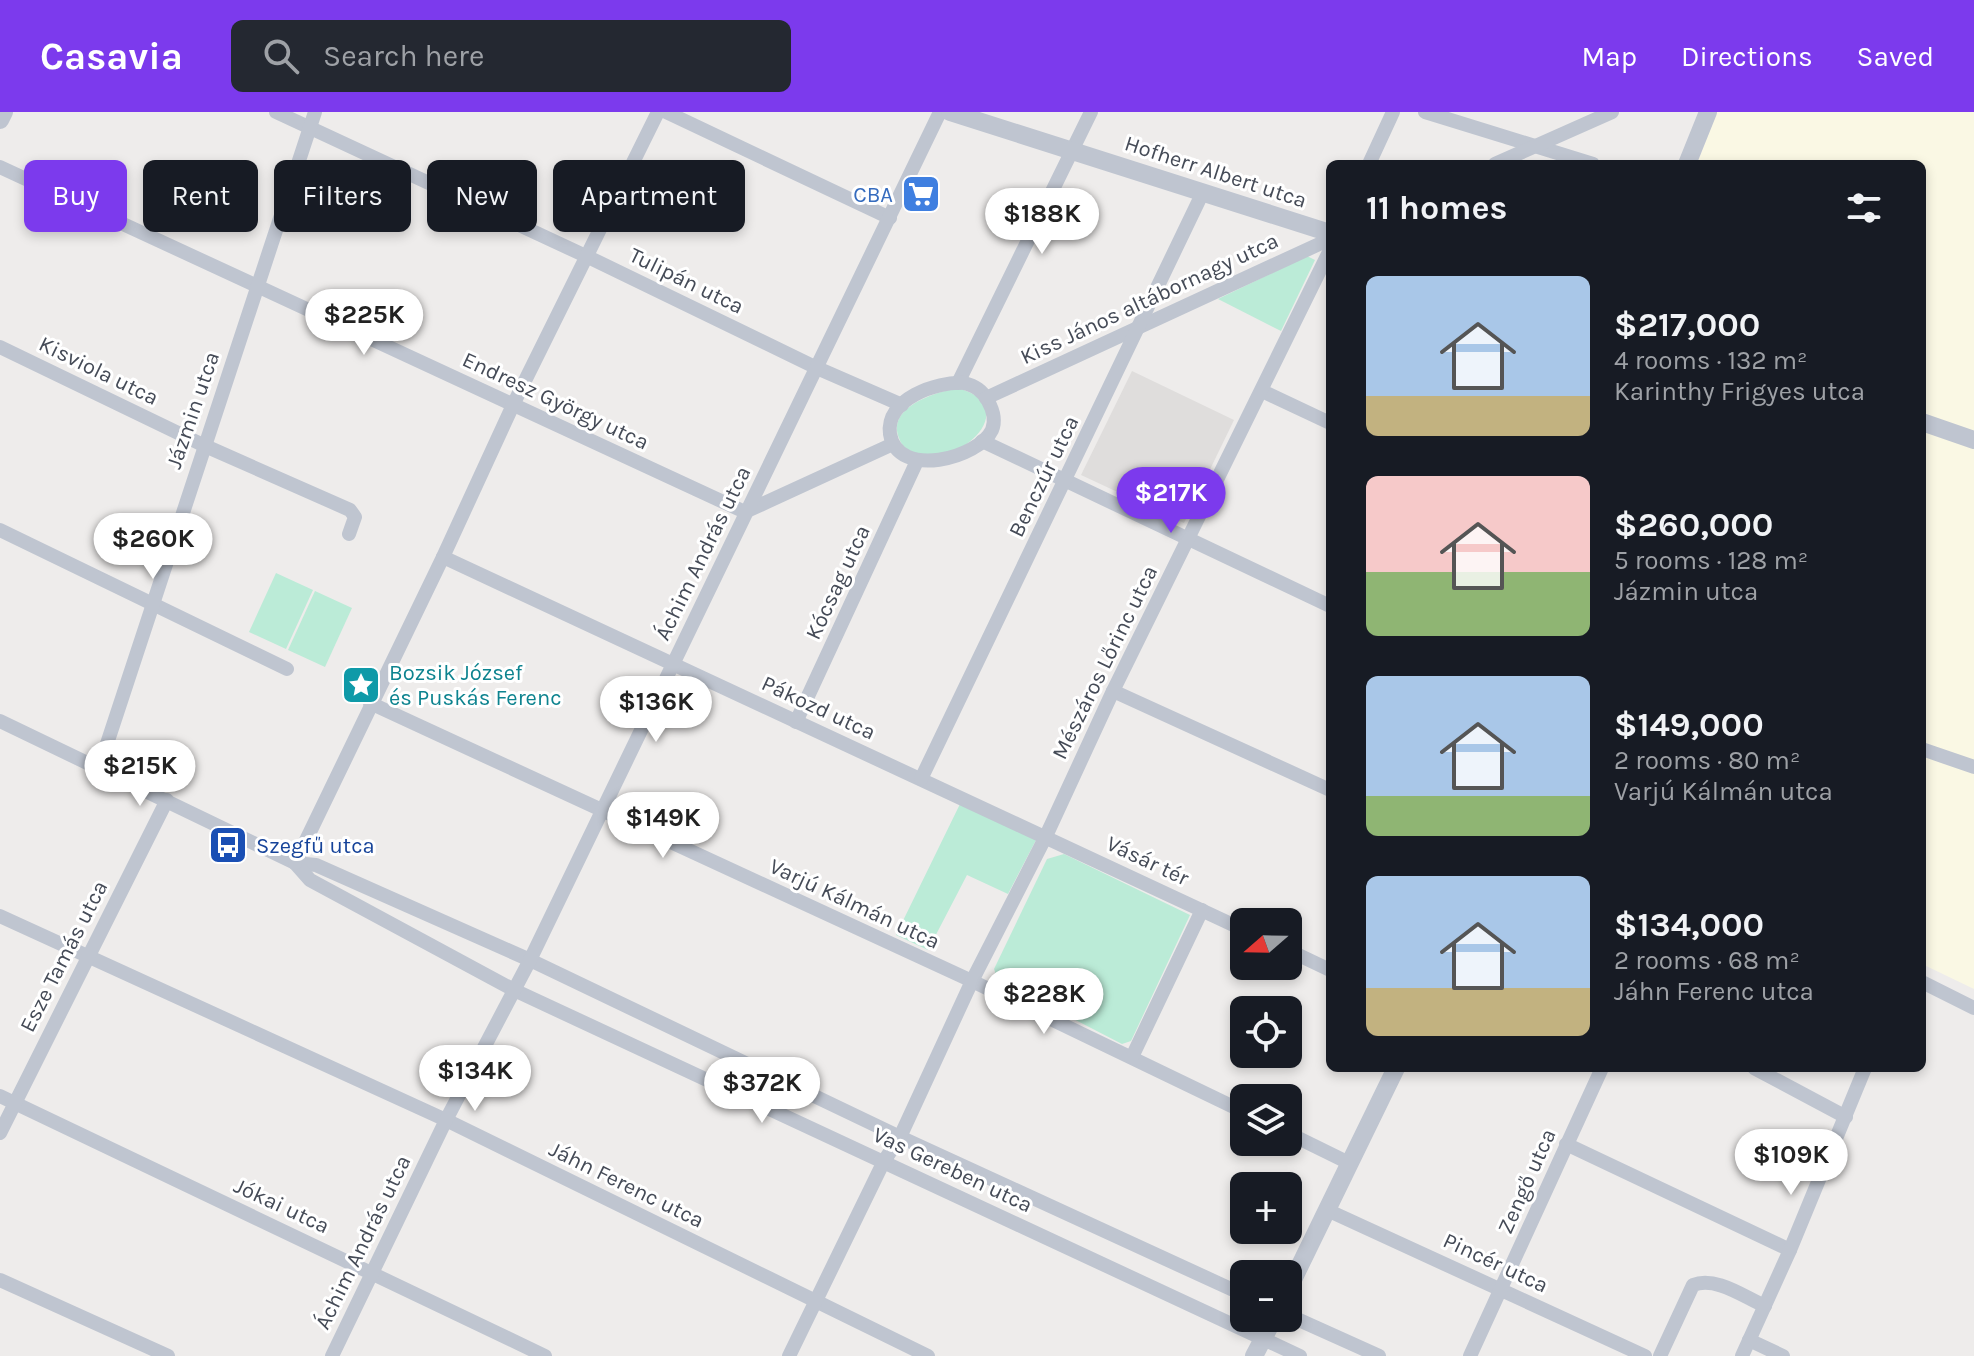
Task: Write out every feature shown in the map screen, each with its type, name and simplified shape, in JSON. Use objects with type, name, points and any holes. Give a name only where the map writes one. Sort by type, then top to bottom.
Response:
[{"type":"street","points":[[0,120],[4,112]]},
{"type":"street","name":"Tulipán utca","points":[[276,112],[817,368],[902,405]]},
{"type":"street","name":"Jázmin utca","points":[[99,768],[315,112]]},
{"type":"street","points":[[295,863],[513,405],[658,112]]},
{"type":"street","points":[[666,112],[890,218]]},
{"type":"street","name":"Áchim András utca","points":[[332,1356],[446,1120],[530,960],[603,811],[940,112]]},
{"type":"street","name":"Hofherr Albert utca","points":[[950,112],[1326,235]]},
{"type":"street","points":[[958,383],[1091,112]]},
{"type":"street","points":[[1371,160],[1393,112]]},
{"type":"street","points":[[1425,112],[1580,160]]},
{"type":"street","points":[[1504,160],[1612,112]]},
{"type":"street","points":[[1689,160],[1708,112]]},
{"type":"street","name":"Endresz György utca","points":[[0,167],[745,512]]},
{"type":"street","name":"Benczúr utca","points":[[921,779],[1203,192]]},
{"type":"street","name":"Kiss János altábornagy utca","points":[[986,398],[1326,238]]},
{"type":"street","name":"Mészáros Lőrinc utca","points":[[1046,836],[1113,691],[1326,258]]},
{"type":"street","name":"Kisviola utca","points":[[0,347],[203,445],[354,513],[349,534]]},
{"type":"street","points":[[958,383],[972,385],[986,398],[994,415],[994,423],[982,441],[947,457],[917,461],[901,455],[893,444],[891,421],[902,405],[929,388],[958,383]]},
{"type":"street","points":[[1262,391],[1326,421]]},
{"type":"street","points":[[1926,423],[1974,440]]},
{"type":"street","points":[[982,441],[1326,604]]},
{"type":"street","points":[[745,512],[893,444]]},
{"type":"street","name":"Kócsag utca","points":[[796,722],[917,461]]},
{"type":"street","points":[[0,530],[287,669]]},
{"type":"street","name":"Pákozd utca","points":[[443,557],[1046,836]]},
{"type":"street","points":[[1113,691],[1326,788]]},
{"type":"street","name":"Varjú Kálmán utca","points":[[370,703],[972,981]]},
{"type":"street","name":"Vas Gereben utca","points":[[0,721],[295,863],[316,865],[530,960],[900,1137],[1230,1289]]},
{"type":"street","points":[[1926,750],[1974,767]]},
{"type":"street","name":"Esze Tamás utca","points":[[0,1133],[167,800]]},
{"type":"street","points":[[789,1356],[884,1161],[900,1137],[972,981],[1046,836]]},
{"type":"street","name":"Vásár tér","points":[[1046,836],[1202,910],[1132,1057]]},
{"type":"street","name":"Vas Gereben utca","points":[[295,863],[310,880],[514,990],[1300,1356]]},
{"type":"street","points":[[1202,910],[1230,923]]},
{"type":"street","name":"Jáhn Ferenc utca","points":[[0,916],[446,1120],[928,1356]]},
{"type":"street","points":[[1302,957],[1326,968]]},
{"type":"street","points":[[972,981],[1230,1105]]},
{"type":"street","points":[[1926,984],[1974,1008]]},
{"type":"street","points":[[1302,1261],[1394,1072]]},
{"type":"street","name":"Zengő utca","points":[[1470,1356],[1600,1072]]},
{"type":"street","points":[[1762,1072],[1846,1117]]},
{"type":"street","points":[[1742,1356],[1790,1250],[1863,1072]]},
{"type":"street","name":"Jókai utca","points":[[0,1096],[545,1356]]},
{"type":"street","points":[[1302,1140],[1349,1163]]},
{"type":"street","points":[[1566,1144],[1790,1250]]},
{"type":"street","name":"Pincér utca","points":[[1327,1210],[1645,1356]]},
{"type":"street","points":[[0,1280],[168,1356]]},
{"type":"street","points":[[1660,1356],[1693,1285],[1703,1281],[1714,1283],[1765,1306]]},
{"type":"street","points":[[1302,1321],[1379,1356]]},
{"type":"street","points":[[1254,1356],[1266,1332]]},
{"type":"street","points":[[1749,1340],[1783,1356]]},
{"type":"shaded area","points":[[1717,112],[1974,112],[1974,989],[1926,966],[1926,160],[1699,160]]},
{"type":"shaded area","points":[[1132,371],[1234,420],[1184,523],[1081,475]]},
{"type":"green space","points":[[1307,256],[1315,260],[1281,331],[1218,299]]},
{"type":"green space","points":[[958,388],[977,397],[985,408],[985,421],[978,433],[966,444],[933,456],[916,454],[906,448],[900,441],[897,427],[906,410],[926,397]]},
{"type":"green space","points":[[276,573],[313,590],[286,649],[249,632]]},
{"type":"green space","points":[[315,591],[352,608],[325,667],[288,650]]},
{"type":"green space","points":[[960,804],[1036,840],[1008,894],[967,875],[928,950],[896,935]]},
{"type":"green space","points":[[1064,854],[1190,915],[1131,1041],[1122,1044],[998,980],[994,969],[1047,859]]},
{"type":"place","name":"CBA","points":[[921,194]]},
{"type":"place","name":"Bozsik József és Puskás Ferenc","points":[[361,685]]},
{"type":"place","name":"Szegfű utca","points":[[228,845]]}]
